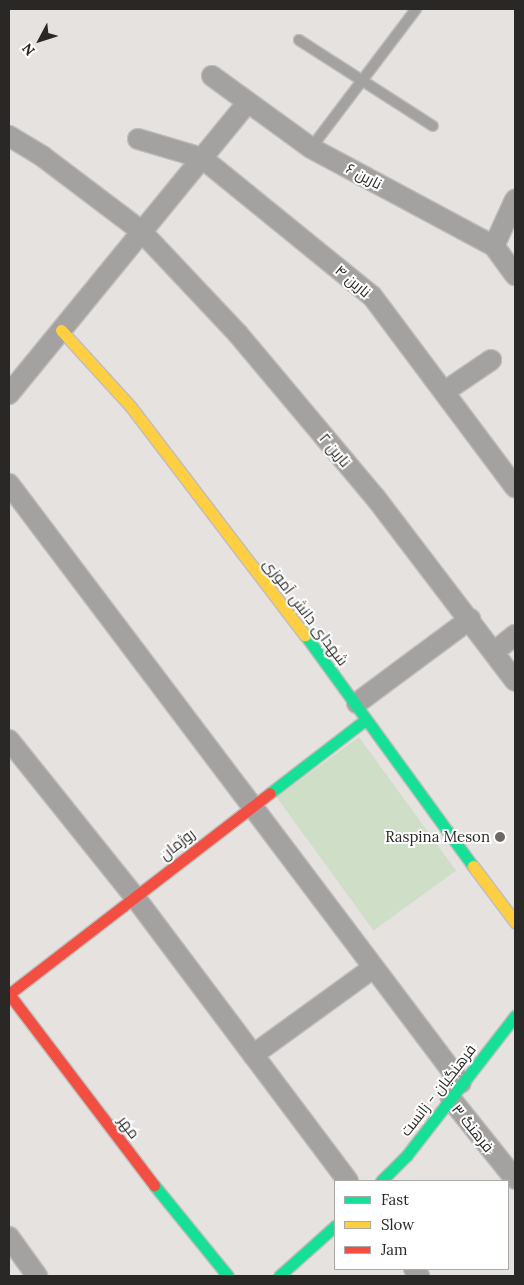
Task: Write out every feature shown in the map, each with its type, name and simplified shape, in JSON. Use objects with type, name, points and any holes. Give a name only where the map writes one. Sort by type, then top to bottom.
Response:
[{"type":"street","name":"نارین ۶","points":[[212,76],[311,148],[494,246],[515,275]]},
{"type":"street","points":[[9,394],[247,103]]},
{"type":"street","name":"نارین ۲","points":[[9,136],[42,156],[141,231],[238,334],[375,497],[515,680]]},
{"type":"street","name":"نارین ۴","points":[[138,139],[202,158],[372,296],[515,487]]},
{"type":"street","points":[[494,246],[515,200]]},
{"type":"street","name":"شهدای دانش آموزی","points":[[61,330],[130,407],[361,712],[515,922]]},
{"type":"street","points":[[444,392],[491,360]]},
{"type":"street","name":"فرهنگ ۳","points":[[9,484],[373,968],[515,1179]]},
{"type":"street","points":[[361,712],[470,619]]},
{"type":"street","points":[[494,652],[515,635]]},
{"type":"street","name":"روژمان","points":[[9,994],[252,805],[361,712]]},
{"type":"street","points":[[9,740],[134,896],[347,1180]]},
{"type":"street","points":[[252,1054],[373,968]]},
{"type":"street","name":"مهر","points":[[9,994],[149,1179],[228,1276]]},
{"type":"street","name":"فرهنگیان - زانست","points":[[382,1180],[515,1016]]},
{"type":"street","points":[[279,1276],[334,1227]]},
{"type":"street","points":[[9,1237],[37,1276]]},
{"type":"lane","points":[[311,148],[416,9]]},
{"type":"lane","points":[[299,40],[433,126]]},
{"type":"green space","points":[[359,737],[456,870],[373,930],[276,797]]},
{"type":"traffic: fast","points":[[305,635],[473,866]]},
{"type":"traffic: fast","points":[[270,793],[365,720]]},
{"type":"traffic: fast","points":[[382,1180],[407,1155],[515,1016]]},
{"type":"traffic: fast","points":[[154,1185],[228,1276]]},
{"type":"traffic: fast","points":[[279,1276],[334,1227]]},
{"type":"traffic: slow","points":[[61,330],[131,407],[305,635]]},
{"type":"traffic: slow","points":[[473,866],[515,922]]},
{"type":"traffic: jam","points":[[9,994],[270,793]]},
{"type":"traffic: jam","points":[[9,994],[154,1185]]},
{"type":"place","name":"Raspina Meson","points":[[500,837]]}]
